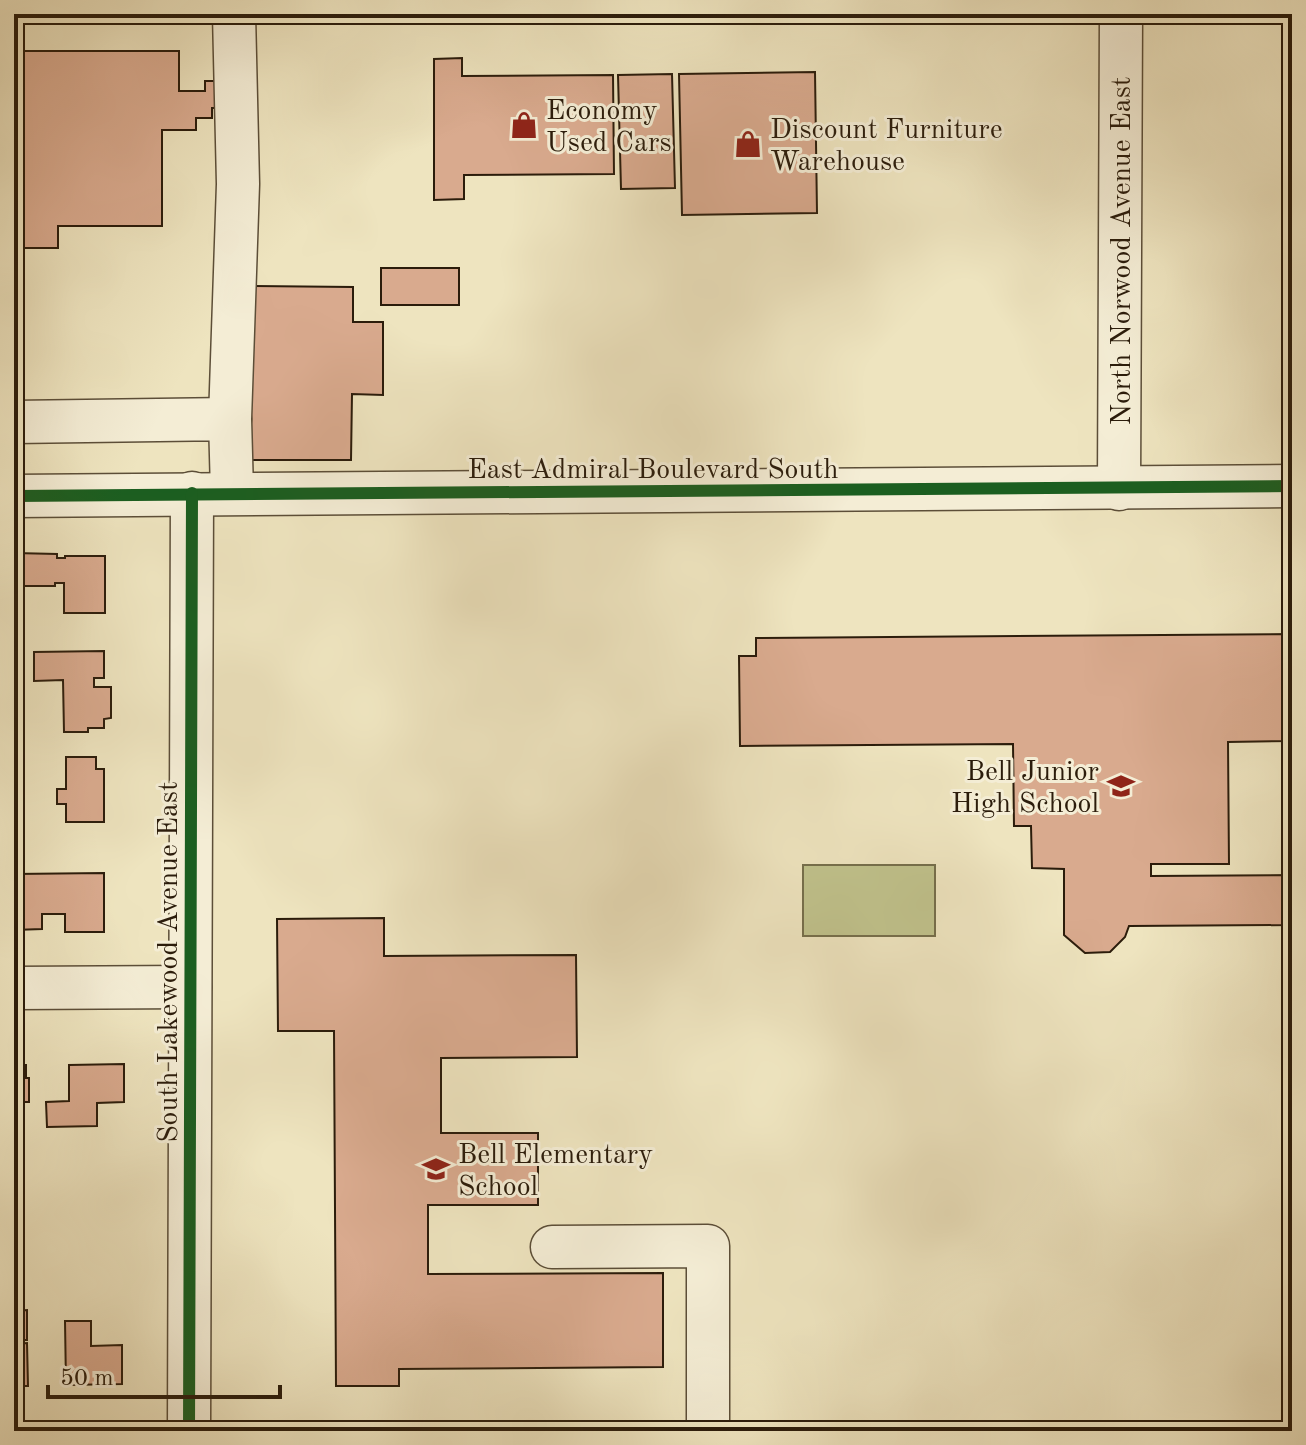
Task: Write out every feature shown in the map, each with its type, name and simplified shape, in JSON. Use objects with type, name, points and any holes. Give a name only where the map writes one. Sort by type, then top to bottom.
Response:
[{"type":"street","name":"South Lakewood Avenue East","points":[[189,1431],[190,987],[212,493],[230,419],[238,184],[234,14]]},
{"type":"street","name":"North Norwood Avenue East","points":[[1119,489],[1121,14]]},
{"type":"street","points":[[14,422],[230,419]]},
{"type":"street","name":"East Admiral Boulevard South","points":[[14,496],[1292,486]]},
{"type":"street","points":[[14,988],[190,987]]},
{"type":"street","points":[[552,1247],[708,1246],[708,1431]]},
{"type":"green space","points":[[803,865],[935,865],[935,936],[803,936]]},
{"type":"building","points":[[22,51],[179,51],[179,91],[205,91],[205,81],[228,81],[228,108],[212,108],[212,118],[196,118],[196,130],[162,130],[162,226],[58,226],[58,248],[14,248],[14,99],[22,99]]},
{"type":"building","name":"Economy Used Cars","points":[[462,58],[462,76],[613,75],[614,174],[464,175],[464,199],[434,200],[434,59]]},
{"type":"building","name":"Discount Furniture Warehouse","points":[[815,72],[817,213],[682,215],[679,74]]},
{"type":"building","points":[[672,74],[675,188],[621,189],[618,75]]},
{"type":"building","points":[[381,268],[459,268],[459,305],[381,305]]},
{"type":"building","points":[[251,286],[353,287],[353,322],[383,322],[383,395],[352,394],[351,460],[251,460]]},
{"type":"building","points":[[14,553],[57,554],[57,558],[105,556],[105,613],[64,613],[64,583],[55,583],[55,586],[14,586]]},
{"type":"building","name":"Bell Junior High School","points":[[1292,634],[1292,741],[1228,742],[1229,864],[1151,864],[1151,876],[1292,875],[1292,925],[1129,926],[1125,937],[1110,952],[1085,953],[1064,935],[1064,869],[1032,868],[1031,826],[1014,826],[1013,744],[740,746],[739,656],[756,656],[756,638]]},
{"type":"building","points":[[104,651],[104,678],[94,678],[94,687],[111,687],[111,718],[104,719],[104,728],[64,732],[63,680],[34,681],[34,652]]},
{"type":"building","points":[[66,757],[96,757],[96,769],[104,769],[104,822],[66,822],[66,804],[57,804],[57,789],[66,789]]},
{"type":"building","points":[[104,873],[104,932],[65,932],[65,914],[42,914],[42,929],[14,930],[14,874]]},
{"type":"building","name":"Bell Elementary School","points":[[384,918],[384,956],[576,955],[577,1057],[441,1058],[441,1133],[538,1133],[538,1205],[428,1205],[428,1274],[663,1273],[663,1367],[399,1369],[399,1386],[336,1386],[334,1031],[278,1031],[277,919]]},
{"type":"building","points":[[124,1064],[124,1102],[97,1103],[97,1126],[47,1127],[46,1102],[69,1101],[69,1065]]},
{"type":"building","points":[[14,1065],[26,1065],[29,1102],[14,1102]]},
{"type":"building","points":[[27,1310],[27,1340],[15,1340],[15,1344],[27,1343],[28,1386],[14,1386],[14,1311]]},
{"type":"building","points":[[65,1321],[91,1321],[91,1346],[122,1345],[122,1384],[66,1385]]},
{"type":"cycle path","points":[[14,496],[1292,486]]},
{"type":"cycle path","points":[[189,1431],[192,493]]},
{"type":"place","name":"Economy Used Cars","points":[[524,125]]},
{"type":"place","name":"Discount Furniture Warehouse","points":[[748,144]]},
{"type":"place","name":"Bell Junior High School","points":[[1121,786]]},
{"type":"place","name":"Bell Elementary School","points":[[436,1169]]}]
